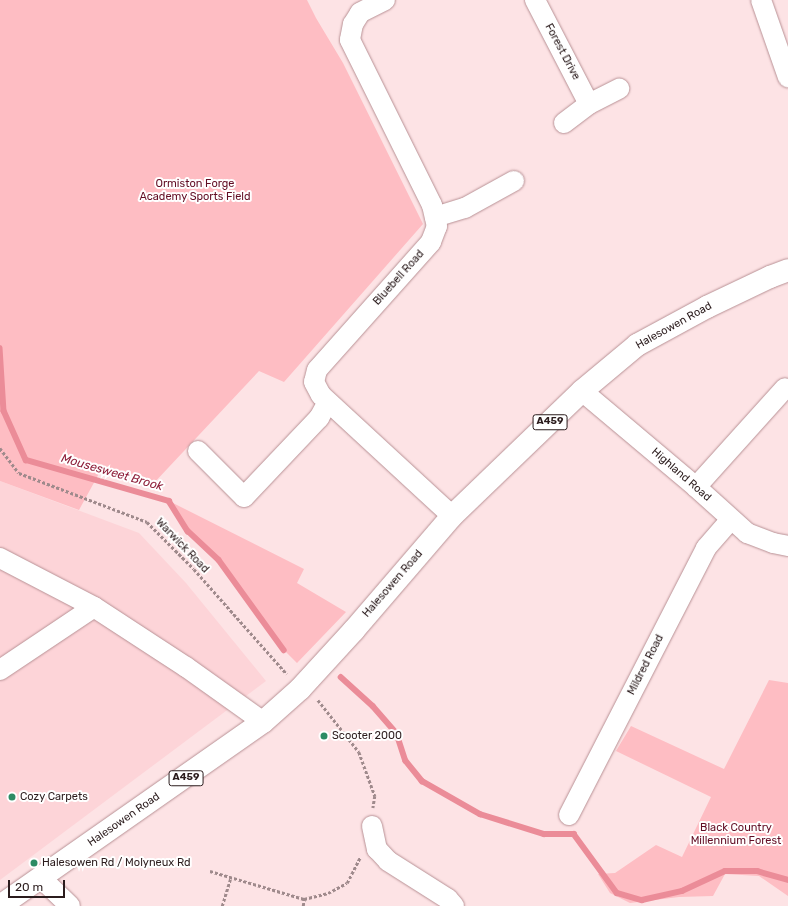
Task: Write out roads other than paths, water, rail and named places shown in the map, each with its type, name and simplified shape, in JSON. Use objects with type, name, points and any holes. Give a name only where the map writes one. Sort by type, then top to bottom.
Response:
[{"type":"main road","name":"Halesowen Road","points":[[0,906],[263,722],[300,689],[354,630],[452,516],[582,391],[637,345],[707,307],[770,276],[788,270]]},
{"type":"street","name":"Bluebell Road","points":[[385,0],[360,13],[353,24],[350,40],[432,205],[437,226],[431,242],[318,370],[314,382],[321,395],[328,402],[452,516]]},
{"type":"street","name":"Forest Drive","points":[[535,0],[589,104]]},
{"type":"street","points":[[761,0],[788,77]]},
{"type":"street","points":[[564,123],[589,104],[619,89]]},
{"type":"street","points":[[435,217],[465,208],[514,181]]},
{"type":"street","points":[[696,487],[785,388]]},
{"type":"street","name":"Highland Road","points":[[582,391],[696,487],[730,520],[747,533],[773,544],[788,546]]},
{"type":"street","points":[[198,451],[244,497],[319,418],[328,402]]},
{"type":"street","name":"Mildred Road","points":[[569,815],[706,548],[730,520]]},
{"type":"street","points":[[0,558],[94,607],[186,667],[263,722]]},
{"type":"street","points":[[0,670],[94,607]]},
{"type":"street","points":[[372,826],[377,849],[388,861],[448,899],[454,906]]},
{"type":"street","points":[[41,878],[70,906]]},
{"type":"waterway","name":"Mousesweet Brook","points":[[0,348],[4,411],[26,460],[169,501],[188,531],[219,560],[284,650]]},
{"type":"waterway","name":"Mousesweet Brook","points":[[341,677],[373,706],[397,734],[406,761],[422,781],[480,814],[544,834],[574,834],[617,893],[642,900],[682,891],[725,871],[757,871],[788,880]]},
{"type":"place","name":"Scooter 2000","points":[[324,736]]},
{"type":"place","name":"Cozy Carpets","points":[[12,797]]},
{"type":"place","name":"Halesowen Rd / Molyneux Rd","points":[[34,863]]},
{"type":"park label","name":"Ormiston Forge Academy Sports Field","points":[[195,191]]},
{"type":"park label","name":"Black Country Millennium Forest","points":[[736,835]]}]
